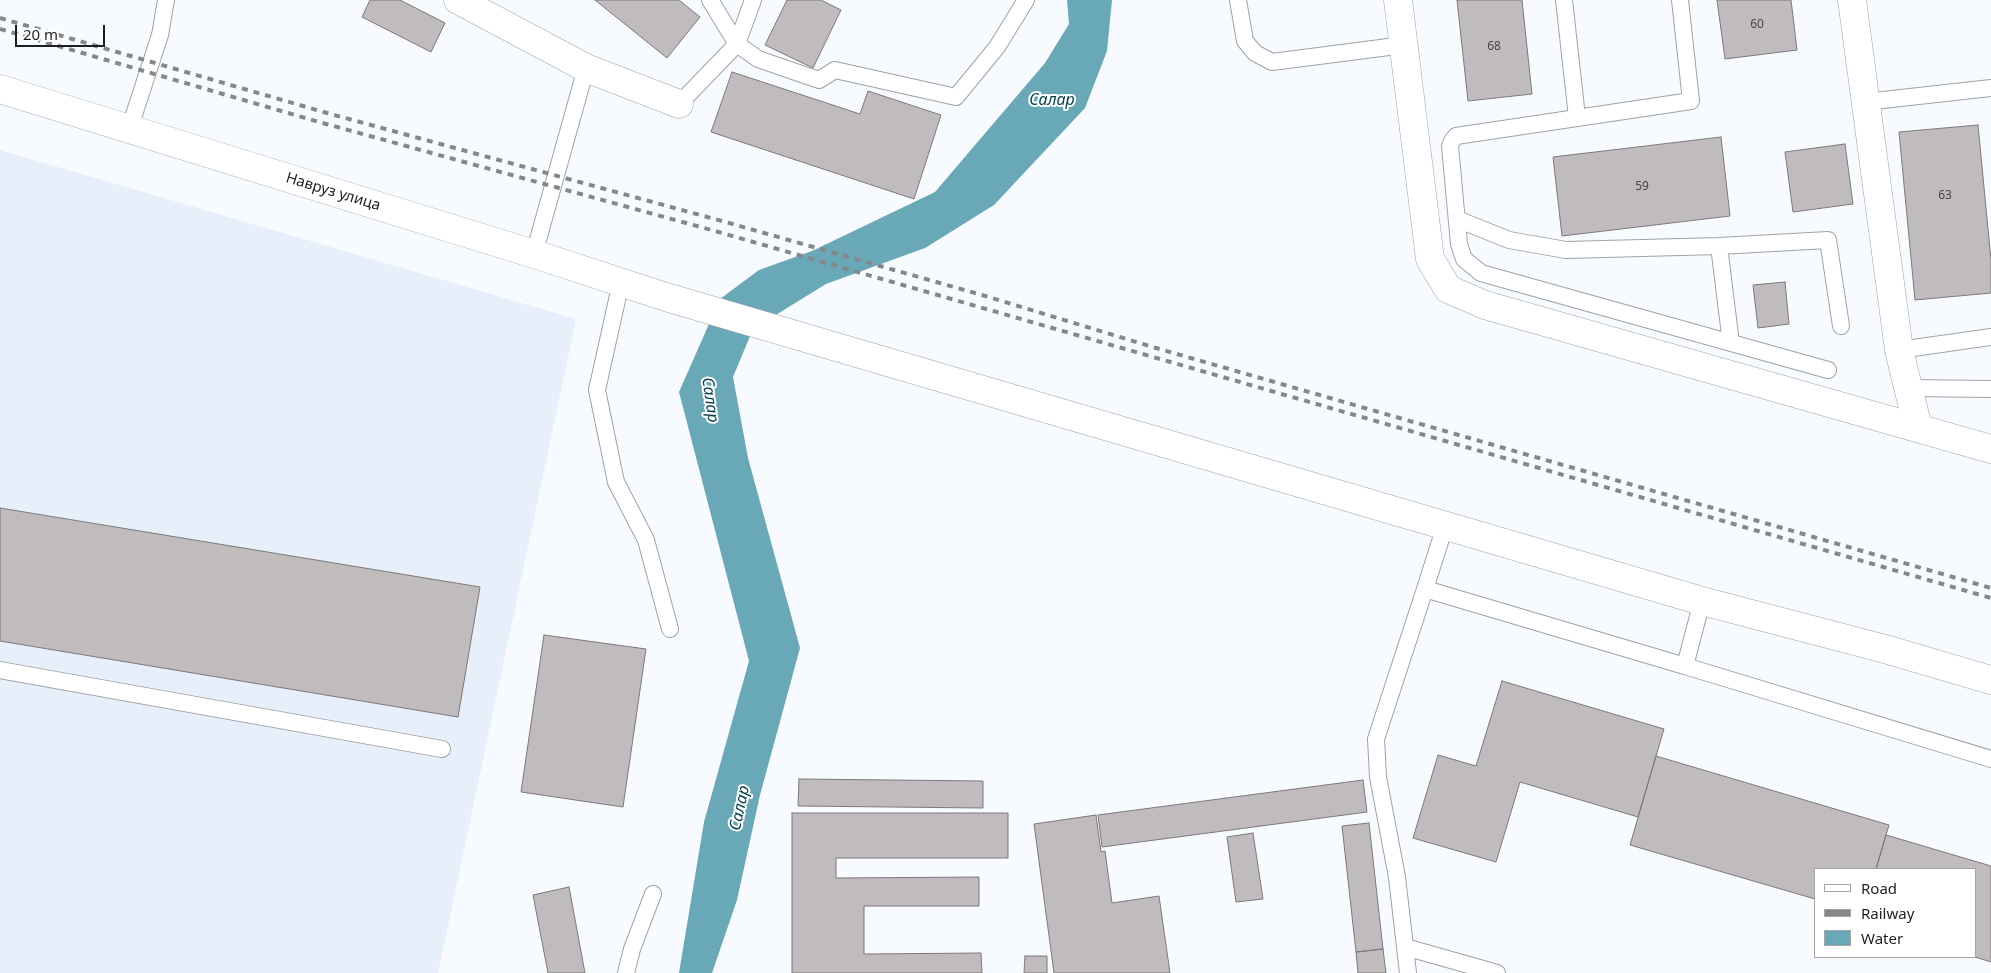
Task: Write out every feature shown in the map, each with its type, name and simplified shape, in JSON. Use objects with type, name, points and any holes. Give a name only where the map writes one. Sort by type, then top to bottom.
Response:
[{"type":"street","points":[[458,0],[586,68],[679,104]]},
{"type":"street","points":[[1398,0],[1430,259],[1448,289],[1485,305],[1991,449]]},
{"type":"street","points":[[1852,0],[1899,350],[1918,428]]},
{"type":"street","name":"Навруз улица","points":[[0,89],[534,254],[666,297],[1702,601],[1885,649],[1991,680]]},
{"type":"lane","points":[[128,130],[160,35],[166,0]]},
{"type":"lane","points":[[710,0],[737,44],[758,59],[819,80],[835,70],[956,98],[997,47],[1026,0]]},
{"type":"lane","points":[[679,104],[737,44],[753,0]]},
{"type":"lane","points":[[1238,0],[1245,41],[1255,53],[1272,62],[1404,45]]},
{"type":"lane","points":[[1564,0],[1577,117]]},
{"type":"lane","points":[[1680,0],[1691,101],[1456,136],[1450,146],[1459,244],[1464,259],[1481,273],[1828,370]]},
{"type":"lane","points":[[534,254],[586,68]]},
{"type":"lane","points":[[1865,102],[1991,88]]},
{"type":"lane","points":[[1457,218],[1509,240],[1566,250],[1719,246],[1828,240],[1841,326]]},
{"type":"lane","points":[[1719,246],[1731,343]]},
{"type":"lane","points":[[621,282],[598,390],[616,482],[646,540],[670,629]]},
{"type":"lane","points":[[1899,350],[1991,336]]},
{"type":"lane","points":[[1908,388],[1991,389]]},
{"type":"lane","points":[[1408,973],[1397,877],[1378,777],[1376,739],[1445,526]]},
{"type":"lane","points":[[1425,589],[1991,759]]},
{"type":"lane","points":[[1685,666],[1702,601]]},
{"type":"lane","points":[[0,670],[442,749]]},
{"type":"lane","points":[[626,973],[632,949],[653,894]]},
{"type":"lane","points":[[1405,947],[1497,973]]},
{"type":"shaded area","points":[[0,150],[576,319],[438,973],[0,973]]},
{"type":"water","name":"Салар","points":[[1067,0],[1112,0],[1107,51],[1085,108],[994,205],[925,248],[826,284],[753,329],[733,377],[748,458],[800,648],[760,795],[737,900],[712,973],[679,973],[704,822],[749,661],[679,392],[720,299],[759,270],[812,251],[935,192],[1045,63],[1069,24]]},
{"type":"building","points":[[370,0],[400,0],[445,23],[431,52],[362,17]]},
{"type":"building","points":[[595,0],[679,0],[700,17],[667,58]]},
{"type":"building","points":[[787,0],[821,0],[841,10],[813,68],[765,45]]},
{"type":"building","points":[[1457,0],[1522,0],[1532,94],[1468,101]]},
{"type":"building","points":[[1717,0],[1791,0],[1797,50],[1725,59]]},
{"type":"building","points":[[732,72],[860,114],[868,91],[941,115],[914,199],[711,132]]},
{"type":"building","points":[[1978,125],[1991,260],[1991,293],[1915,300],[1899,132]]},
{"type":"building","points":[[1721,137],[1730,216],[1562,236],[1553,157]]},
{"type":"building","points":[[1845,144],[1853,204],[1793,212],[1785,152]]},
{"type":"building","points":[[1785,282],[1789,324],[1758,328],[1753,285]]},
{"type":"building","points":[[0,508],[480,587],[458,717],[0,641]]},
{"type":"building","points":[[544,635],[646,649],[623,807],[521,792]]},
{"type":"building","points":[[1502,681],[1664,729],[1638,817],[1520,782],[1496,862],[1413,838],[1438,755],[1476,766]]},
{"type":"building","points":[[1656,756],[1889,825],[1876,868],[1814,868],[1814,899],[1630,845]]},
{"type":"building","points":[[799,779],[983,781],[983,808],[798,806]]},
{"type":"building","points":[[1363,780],[1367,812],[1102,847],[1098,815]]},
{"type":"building","points":[[792,813],[1008,813],[1008,858],[836,858],[836,878],[979,877],[979,906],[864,906],[864,954],[981,953],[982,973],[792,973]]},
{"type":"building","points":[[1096,815],[1101,852],[1105,851],[1112,903],[1159,896],[1170,973],[1054,973],[1034,824]]},
{"type":"building","points":[[1369,823],[1383,949],[1356,952],[1342,826]]},
{"type":"building","points":[[1253,833],[1263,899],[1236,902],[1227,837]]},
{"type":"building","points":[[1886,835],[1991,866],[1991,962],[1976,957],[1976,868],[1876,868]]},
{"type":"building","points":[[569,887],[585,973],[548,973],[533,895]]},
{"type":"building","points":[[1383,949],[1386,973],[1358,973],[1356,952]]},
{"type":"building","points":[[1025,956],[1047,956],[1047,973],[1024,973]]},
{"type":"railway","points":[[0,18],[327,113],[722,221],[982,295],[1156,348],[1991,588]]},
{"type":"railway","points":[[0,29],[319,122],[715,231],[1991,598]]}]
